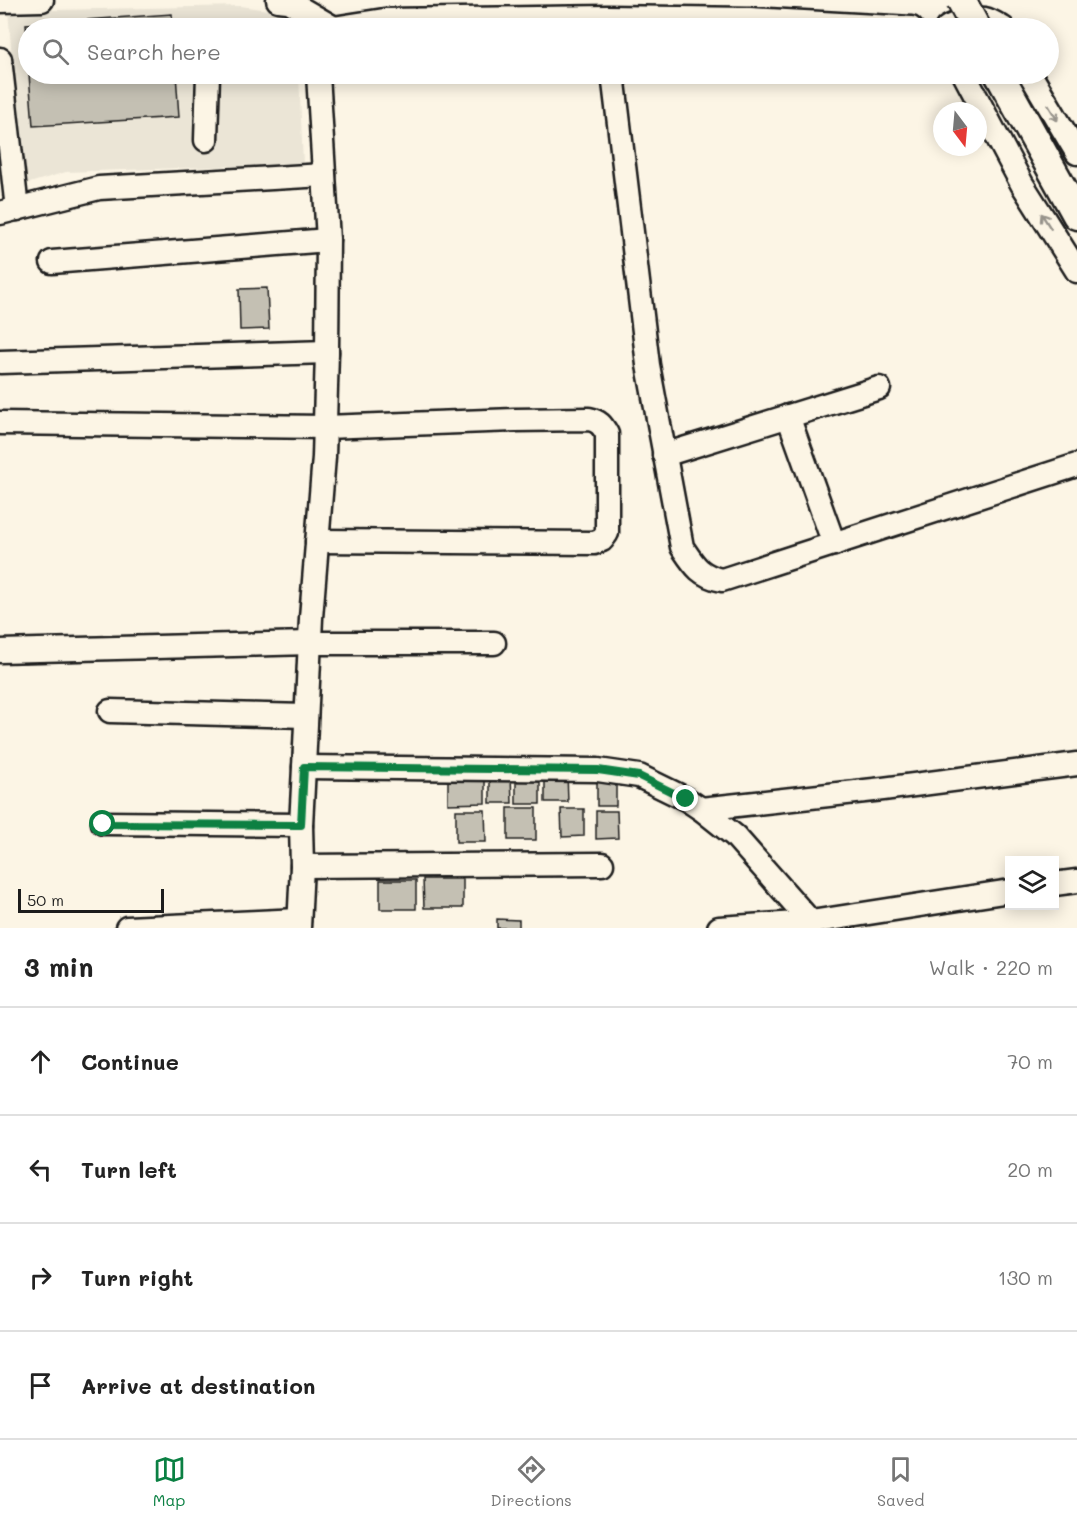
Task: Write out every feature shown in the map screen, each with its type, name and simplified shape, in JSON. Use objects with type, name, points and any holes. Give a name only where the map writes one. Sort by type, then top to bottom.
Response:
[{"type":"main road","points":[[961,0],[971,18]]},
{"type":"main road","points":[[1005,85],[1077,215]]},
{"type":"street","points":[[0,1],[42,0]]},
{"type":"street","points":[[278,0],[288,1],[316,18]]},
{"type":"street","points":[[0,59],[8,211],[99,188],[324,176]]},
{"type":"street","points":[[206,140],[208,84]]},
{"type":"street","points":[[127,928],[299,924],[306,716],[325,427],[327,352],[328,240],[319,84]]},
{"type":"street","points":[[615,84],[648,365],[664,455],[682,547],[694,565],[709,578],[722,580],[1077,465]]},
{"type":"street","points":[[969,84],[1022,184],[1077,271]]},
{"type":"street","points":[[1036,84],[1077,153]]},
{"type":"street","points":[[52,262],[328,240]]},
{"type":"street","points":[[0,362],[327,352]]},
{"type":"street","points":[[664,455],[879,388]]},
{"type":"street","points":[[788,416],[834,544]]},
{"type":"street","points":[[0,423],[325,427],[589,419],[598,421],[607,434],[607,533],[602,540],[594,543],[317,541]]},
{"type":"street","points":[[0,651],[310,643],[494,643]]},
{"type":"street","points":[[110,711],[306,716]]},
{"type":"street","points":[[701,809],[894,788],[1077,764]]},
{"type":"street","points":[[304,767],[598,770],[639,776],[686,799],[735,836],[811,922]]},
{"type":"street","points":[[103,824],[301,825]]},
{"type":"street","points":[[302,866],[602,864]]},
{"type":"street","points":[[1059,883],[1077,881]]},
{"type":"street","points":[[720,928],[811,922],[1005,892]]},
{"type":"shaded area","points":[[240,6],[296,14],[296,18],[18,18],[18,84],[299,84],[303,164],[66,172],[23,185],[8,11]]},
{"type":"building","points":[[172,14],[172,18],[114,18]]},
{"type":"building","points":[[30,84],[177,84],[179,117],[33,126]]},
{"type":"building","points":[[267,288],[269,329],[240,330],[239,289]]},
{"type":"building","points":[[485,773],[485,803],[448,804],[448,774]]},
{"type":"building","points":[[540,773],[540,804],[516,804],[516,774]]},
{"type":"building","points":[[567,773],[568,802],[545,802],[545,774]]},
{"type":"building","points":[[490,775],[511,775],[512,803],[490,803]]},
{"type":"building","points":[[597,775],[616,775],[616,806],[597,806]]},
{"type":"building","points":[[508,808],[536,808],[536,840],[508,840]]},
{"type":"building","points":[[561,809],[584,809],[584,836],[562,837]]},
{"type":"building","points":[[456,810],[485,810],[486,842],[456,842]]},
{"type":"building","points":[[596,811],[617,811],[618,838],[596,839]]},
{"type":"building","points":[[423,879],[463,879],[463,908],[424,908]]},
{"type":"building","points":[[380,880],[416,880],[416,909],[380,909]]},
{"type":"building","points":[[497,919],[519,920],[519,928],[497,928]]},
{"type":"route","points":[[103,824],[301,825],[304,767],[598,770],[639,776],[686,799]]}]
